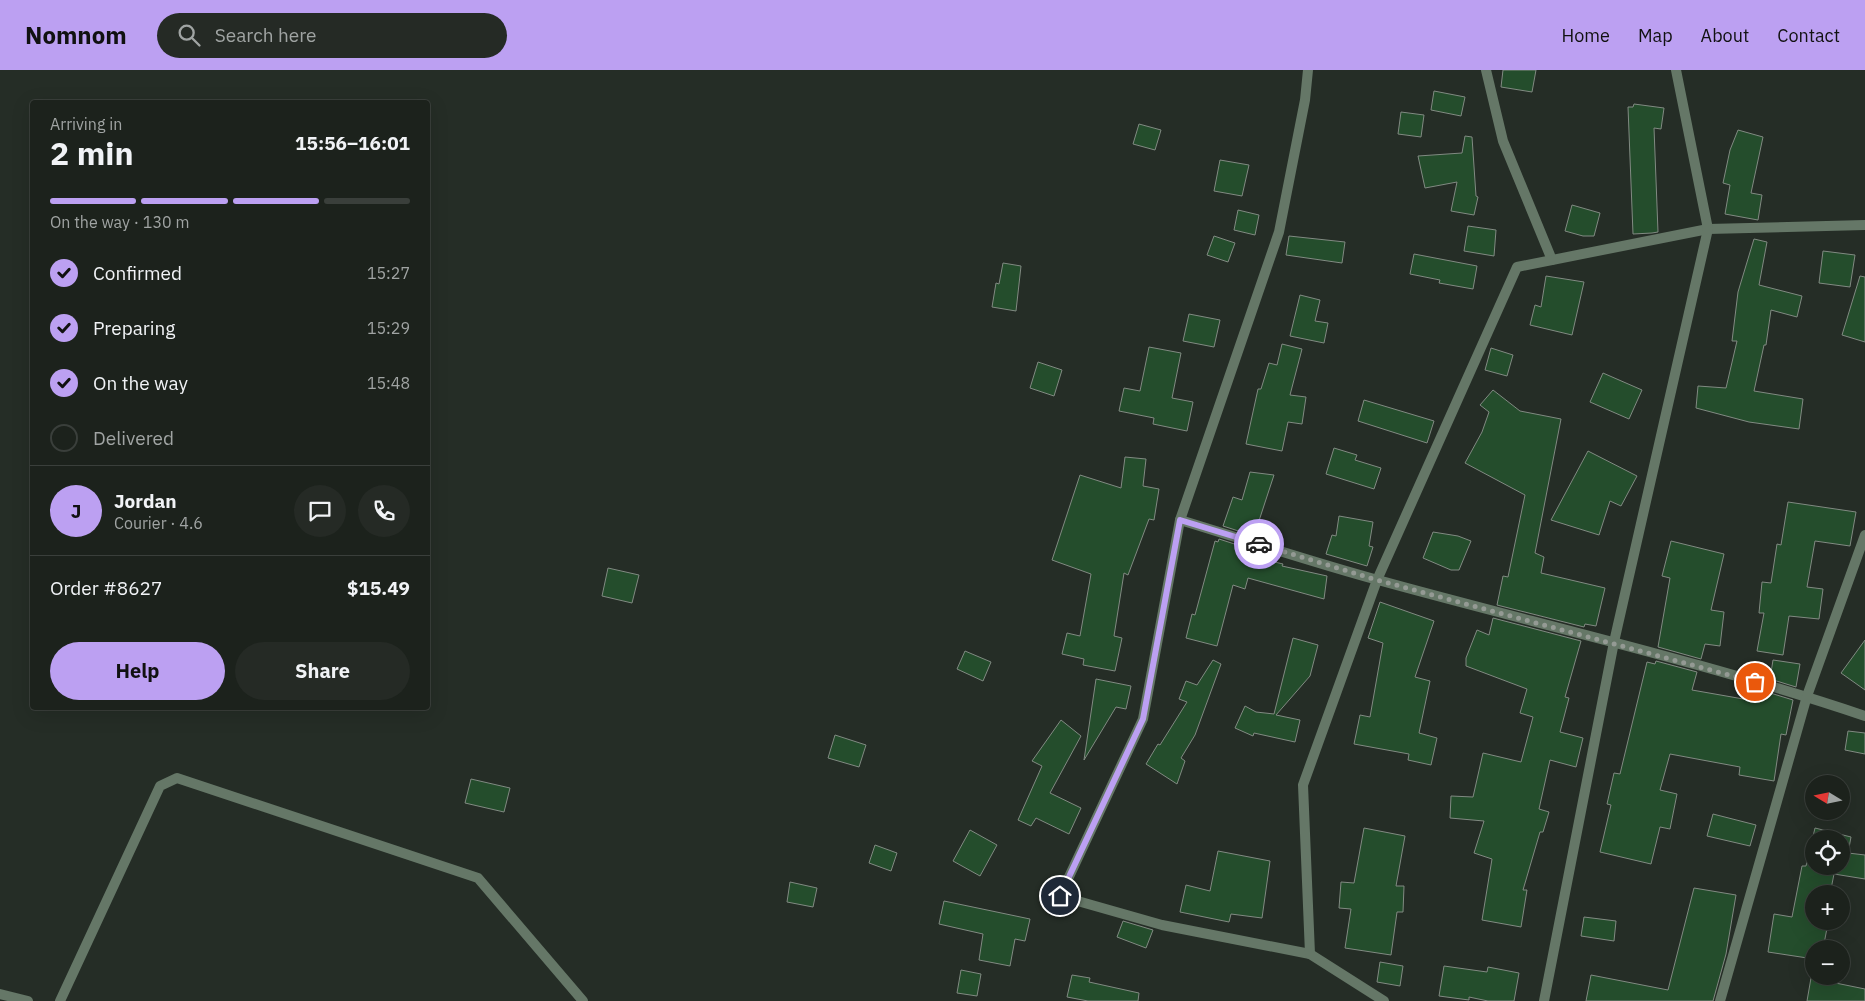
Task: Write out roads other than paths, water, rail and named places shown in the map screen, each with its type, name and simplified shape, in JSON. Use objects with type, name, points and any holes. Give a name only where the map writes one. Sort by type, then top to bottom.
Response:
[{"type":"street","points":[[1308,70],[1305,100],[1279,232],[1180,520],[1143,719],[1060,896],[1162,925],[1310,954],[1384,1001]]},
{"type":"street","points":[[1486,70],[1503,141],[1552,260]]},
{"type":"street","points":[[1544,1001],[1614,642],[1708,229],[1676,70]]},
{"type":"street","points":[[1310,954],[1303,785],[1377,580],[1517,267],[1708,229],[1865,225]]},
{"type":"street","points":[[1180,520],[1377,580],[1614,642],[1807,696],[1865,716]]},
{"type":"street","points":[[1720,1001],[1807,696],[1865,535]]},
{"type":"street","points":[[60,1001],[160,786],[177,778],[478,878],[584,1001]]},
{"type":"street","points":[[0,994],[28,1001]]}]
